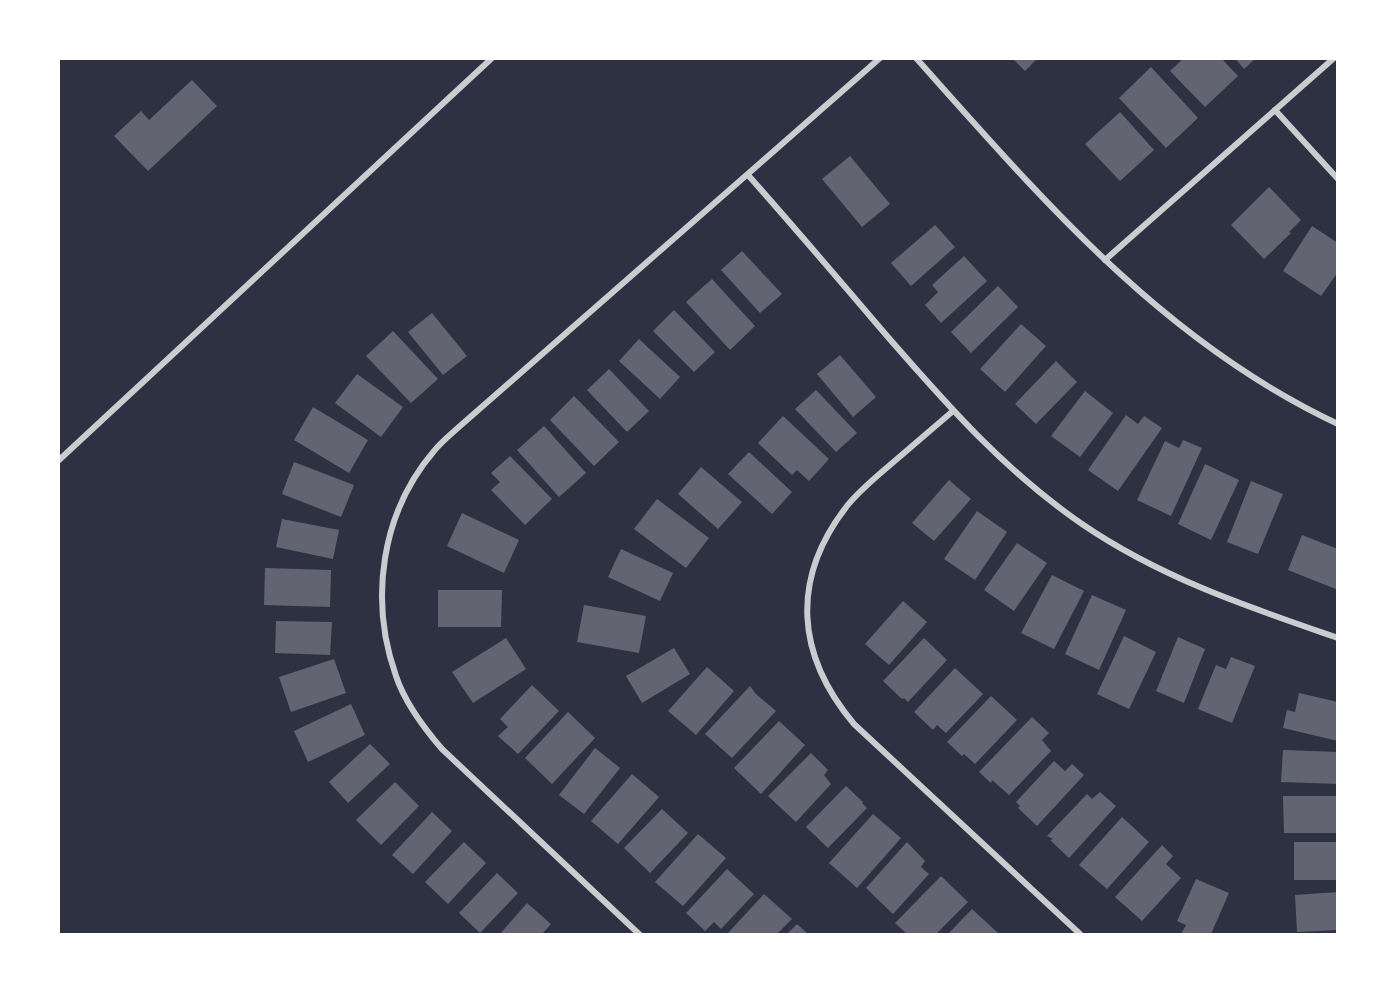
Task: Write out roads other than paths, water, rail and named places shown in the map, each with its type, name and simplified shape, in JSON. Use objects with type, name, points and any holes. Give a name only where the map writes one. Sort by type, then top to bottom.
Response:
[{"type":"street","points":[[58,461],[492,58]]},
{"type":"street","points":[[639,934],[442,749],[425,730],[410,706],[396,676],[388,647],[382,616],[385,553],[393,524],[406,492],[434,450],[880,58]]},
{"type":"street","points":[[916,58],[1077,235],[1163,312],[1221,356],[1285,396],[1338,424]]},
{"type":"street","points":[[1105,260],[1334,58]]},
{"type":"street","points":[[1275,110],[1338,179]]},
{"type":"street","points":[[748,175],[953,411],[1020,477],[1084,526],[1187,583],[1338,638]]},
{"type":"street","points":[[953,411],[861,490],[837,521],[818,559],[806,605],[812,647],[828,689],[854,724],[1080,934]]}]
